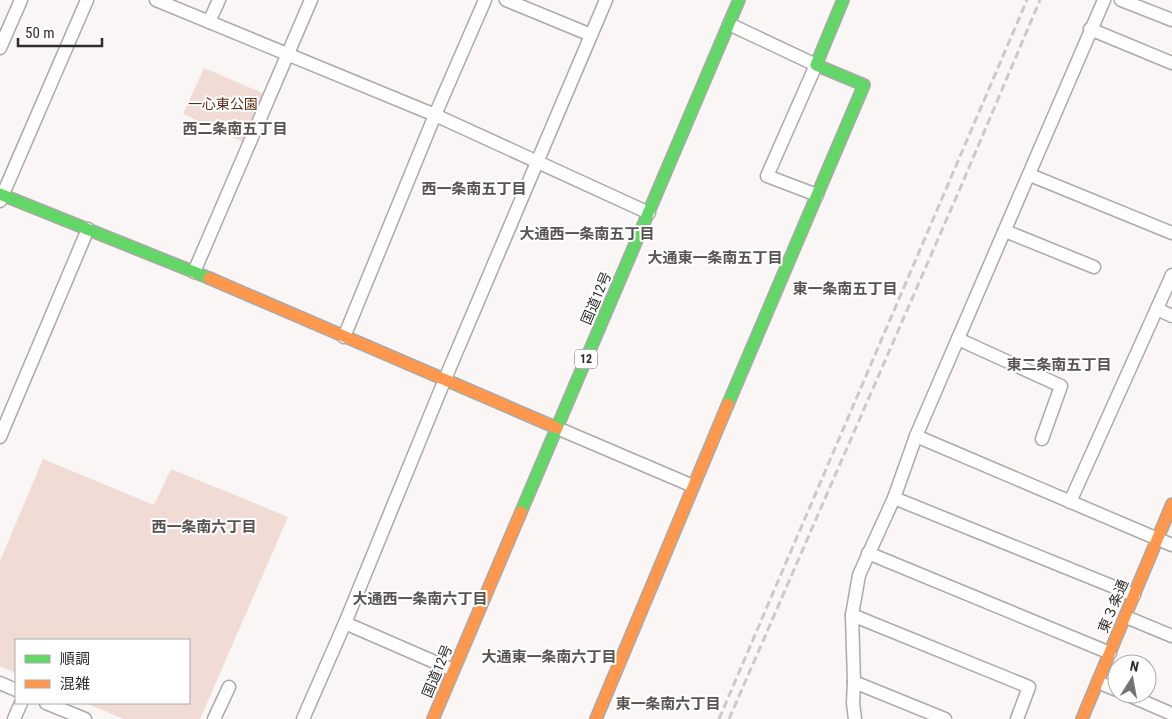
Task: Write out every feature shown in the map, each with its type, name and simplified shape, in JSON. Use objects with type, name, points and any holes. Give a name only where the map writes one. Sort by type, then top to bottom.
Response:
[{"type":"main road","name":"国道12号","points":[[433,719],[739,0]]},
{"type":"main road","points":[[596,719],[864,85],[816,65],[843,0]]},
{"type":"main road","points":[[1,197],[88,229],[194,272],[556,428]]},
{"type":"main road","name":"東３条通","points":[[1082,719],[1172,504]]},
{"type":"street","points":[[0,48],[20,0]]},
{"type":"street","points":[[1,197],[87,0]]},
{"type":"street","points":[[156,0],[435,115],[649,213]]},
{"type":"street","points":[[209,22],[219,0]]},
{"type":"street","points":[[194,272],[311,0]]},
{"type":"street","points":[[344,336],[435,115],[485,0]]},
{"type":"street","points":[[506,0],[591,35]]},
{"type":"street","points":[[303,719],[606,0]]},
{"type":"street","points":[[855,719],[853,702],[852,614],[858,575],[894,498],[916,436],[1104,0]]},
{"type":"street","points":[[1121,0],[1172,20]]},
{"type":"street","points":[[729,24],[816,65],[767,176],[817,195]]},
{"type":"street","points":[[1090,29],[1172,63]]},
{"type":"street","points":[[1030,175],[1172,233]]},
{"type":"street","points":[[0,437],[88,229]]},
{"type":"street","points":[[1005,231],[1094,267]]},
{"type":"street","points":[[1070,502],[1172,275]]},
{"type":"street","points":[[1157,309],[1172,316]]},
{"type":"street","points":[[958,338],[1061,386],[1042,439]]},
{"type":"street","points":[[556,428],[693,486]]},
{"type":"street","points":[[916,436],[1172,545]]},
{"type":"street","points":[[894,498],[1134,595]]},
{"type":"street","points":[[868,553],[1110,653]]},
{"type":"street","points":[[852,614],[1029,687],[1016,719]]},
{"type":"street","points":[[1126,617],[1172,636]]},
{"type":"street","points":[[345,623],[453,670]]},
{"type":"street","points":[[854,682],[945,719]]},
{"type":"street","points":[[1098,682],[1107,686]]},
{"type":"street","points":[[0,683],[15,690]]},
{"type":"street","points":[[214,719],[229,688]]},
{"type":"street","points":[[14,719],[21,704]]},
{"type":"street","points":[[48,704],[81,718]]},
{"type":"street","points":[[1149,704],[1172,714]]},
{"type":"green space","name":"一心東公園","points":[[204,68],[265,94],[245,143],[183,114]]},
{"type":"green space","points":[[43,459],[154,505],[171,469],[288,517],[200,719],[124,719],[87,704],[190,704],[190,639],[15,639],[15,673],[0,666],[0,561]]},
{"type":"railway","points":[[719,719],[1027,0]]},
{"type":"railway","points":[[729,719],[1040,0]]},
{"type":"traffic: fast","points":[[521,512],[739,0]]},
{"type":"traffic: fast","points":[[728,404],[864,85],[816,65],[843,0]]},
{"type":"traffic: fast","points":[[0,194],[209,278]]},
{"type":"traffic: slow","points":[[209,278],[557,428]]},
{"type":"traffic: slow","points":[[596,719],[728,404]]},
{"type":"traffic: slow","points":[[1082,719],[1172,504]]},
{"type":"traffic: slow","points":[[433,719],[521,512]]},
{"type":"district","name":"西二条南五丁目","points":[[235,129]]},
{"type":"district","name":"西一条南五丁目","points":[[474,189]]},
{"type":"district","name":"大通西一条南五丁目","points":[[587,234]]},
{"type":"district","name":"大通東一条南五丁目","points":[[715,258]]},
{"type":"district","name":"東一条南五丁目","points":[[845,289]]},
{"type":"district","name":"東二条南五丁目","points":[[1059,365]]},
{"type":"district","name":"西一条南六丁目","points":[[204,527]]},
{"type":"district","name":"大通西一条南六丁目","points":[[420,599]]},
{"type":"district","name":"大通東一条南六丁目","points":[[549,657]]},
{"type":"district","name":"東一条南六丁目","points":[[668,704]]}]
